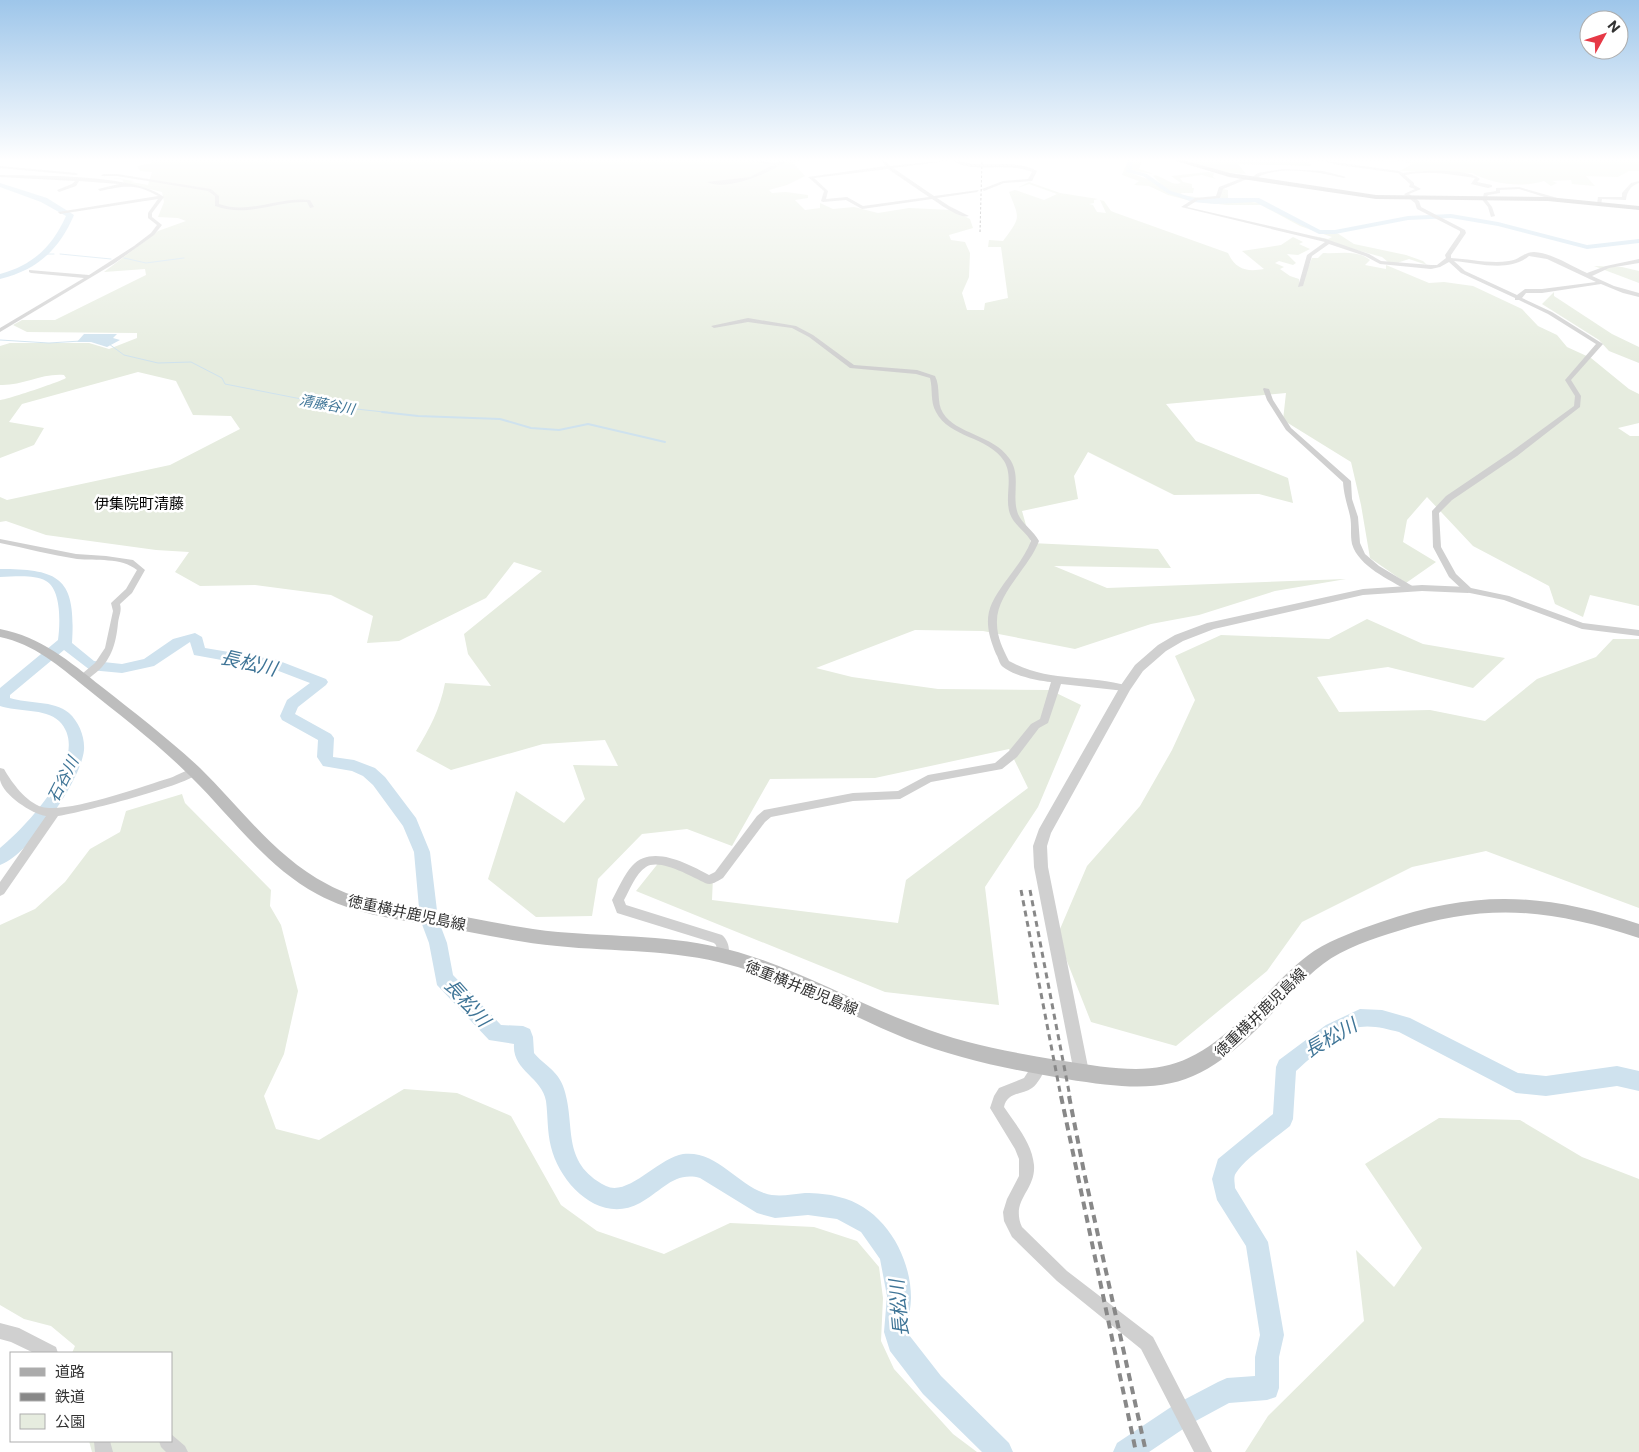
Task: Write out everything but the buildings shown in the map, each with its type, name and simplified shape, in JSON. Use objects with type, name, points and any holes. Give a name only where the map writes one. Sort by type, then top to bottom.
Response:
[{"type":"main road","name":"徳重横井鹿児島線","points":[[0,632],[25,638],[58,657],[159,739],[299,877],[328,893],[344,899],[414,916],[498,931],[558,939],[667,947],[723,956],[754,966],[916,1034],[943,1043],[1081,1072],[1140,1079],[1169,1076],[1193,1069],[1212,1058],[1293,980],[1326,953],[1353,939],[1413,918],[1448,909],[1492,903],[1549,907],[1602,918],[1639,931]]},
{"type":"street","points":[[0,330],[89,277],[140,244],[159,228]]},
{"type":"street","points":[[1269,228],[1328,242],[1367,255],[1375,261],[1383,263],[1431,267],[1438,266],[1449,259],[1490,263],[1520,260],[1532,253],[1548,258],[1599,283],[1639,295]]},
{"type":"street","points":[[1460,228],[1463,233],[1448,255],[1449,259],[1463,272],[1550,313],[1600,344],[1568,380],[1578,396],[1577,407],[1514,454],[1448,498],[1435,513],[1437,547],[1452,575],[1468,590]]},
{"type":"street","points":[[1300,286],[1310,255],[1328,242]]},
{"type":"street","points":[[1586,276],[1608,267],[1639,261]]},
{"type":"street","points":[[30,271],[89,277]]},
{"type":"street","points":[[1517,298],[1525,291],[1542,291],[1599,283]]},
{"type":"street","points":[[714,326],[748,320],[794,327],[810,336],[852,367],[917,372],[933,377],[936,384],[938,412],[943,419],[982,438],[1007,459],[1014,478],[1012,508],[1015,516],[1032,534],[1035,541],[1031,554],[1006,588],[991,621],[996,643],[1005,663],[1012,668],[1057,680],[1095,682],[1125,688]]},
{"type":"street","points":[[1266,389],[1270,400],[1288,429],[1348,480],[1348,499],[1354,517],[1356,543],[1361,554],[1376,568],[1411,588]]},
{"type":"street","points":[[0,541],[76,556],[106,558],[139,567],[141,570],[129,591],[115,603],[117,611],[114,617],[113,636],[97,667],[82,678]]},
{"type":"street","points":[[1081,1072],[1040,867],[1040,846],[1044,833],[1125,688],[1139,668],[1162,648],[1211,626],[1363,592],[1411,588],[1468,590],[1506,598],[1582,626],[1639,633]]},
{"type":"street","points":[[723,956],[722,943],[718,939],[621,909],[618,900],[636,868],[650,861],[673,863],[709,880],[719,875],[761,819],[777,810],[802,808],[853,797],[900,795],[928,779],[998,766],[1013,754],[1036,726],[1044,721],[1057,680]]},
{"type":"street","points":[[0,772],[16,794],[41,811],[55,812],[73,809],[179,779],[194,772]]},
{"type":"street","points":[[0,891],[55,812]]},
{"type":"street","points":[[1040,1064],[1029,1084],[1002,1092],[997,1108],[1024,1149],[1027,1165],[1027,1176],[1009,1209],[1012,1223],[1018,1232],[1062,1276],[1147,1343],[1199,1445]]},
{"type":"street","points":[[0,1331],[13,1334],[48,1352]]},
{"type":"street","points":[[168,1442],[179,1452]]},
{"type":"green space","points":[[167,228],[973,228],[949,235],[951,240],[965,242],[970,253],[969,277],[962,293],[967,310],[984,310],[985,303],[1008,298],[1001,247],[988,247],[989,240],[1003,241],[1012,228],[1158,228],[1228,253],[1238,266],[1247,270],[1264,269],[1242,251],[1281,245],[1293,237],[1303,242],[1299,244],[1310,249],[1298,255],[1287,254],[1296,263],[1293,265],[1279,261],[1275,263],[1284,267],[1280,269],[1290,276],[1299,279],[1300,287],[1312,258],[1318,258],[1323,253],[1359,254],[1370,260],[1365,265],[1386,269],[1386,265],[1429,283],[1444,282],[1473,286],[1522,309],[1538,326],[1557,335],[1567,347],[1591,358],[1629,389],[1639,394],[1639,423],[1618,428],[1630,436],[1639,436],[1639,606],[1590,595],[1583,617],[1555,604],[1549,586],[1473,546],[1427,497],[1407,520],[1403,542],[1436,562],[1406,583],[1370,558],[1351,462],[1283,420],[1286,393],[1166,404],[1196,441],[1288,478],[1293,503],[1259,494],[1174,495],[1088,452],[1074,476],[1078,499],[1022,511],[1031,543],[1158,549],[1171,568],[1054,566],[1107,588],[1346,579],[1275,591],[1199,615],[1151,624],[1075,649],[983,631],[915,630],[816,668],[852,677],[938,689],[1050,690],[1081,705],[1038,807],[985,887],[999,1005],[885,992],[636,891],[660,861],[713,877],[712,900],[898,923],[906,880],[1028,788],[1009,749],[875,778],[770,779],[732,846],[687,829],[642,834],[598,879],[592,916],[536,917],[488,879],[516,791],[564,823],[585,799],[573,765],[618,766],[605,740],[543,744],[451,770],[416,751],[434,718],[445,683],[491,686],[468,654],[464,634],[542,571],[514,562],[486,598],[399,641],[367,643],[373,616],[331,595],[255,585],[200,586],[175,572],[189,552],[156,550],[46,535],[6,521],[0,522],[0,497],[7,500],[170,465],[240,429],[231,416],[193,415],[176,381],[138,372],[22,404],[9,422],[44,428],[34,445],[0,458],[0,400],[66,378],[64,375],[56,375],[16,384],[0,385],[0,346],[10,343],[89,343],[109,349],[137,338],[137,333],[27,332],[13,325],[22,320],[55,320],[146,275],[145,269],[104,272],[158,231]]},
{"type":"green space","points":[[1305,228],[1326,233],[1337,233],[1354,244],[1406,255],[1423,261],[1427,265],[1409,259],[1397,263],[1388,262],[1382,257],[1314,236],[1328,239],[1332,237]]},
{"type":"green space","points":[[1594,266],[1622,267],[1639,271],[1639,283]]},
{"type":"green space","points":[[1554,292],[1554,296],[1612,334],[1639,347],[1639,363],[1609,351],[1599,340],[1542,304]]},
{"type":"green space","points":[[1367,619],[1423,644],[1505,658],[1473,688],[1388,667],[1317,677],[1339,712],[1430,710],[1485,721],[1537,679],[1596,657],[1613,639],[1639,639],[1639,908],[1486,851],[1412,867],[1302,922],[1267,971],[1176,1046],[1091,1022],[1057,936],[1087,866],[1140,806],[1172,750],[1195,700],[1175,656],[1221,635],[1329,639]]},
{"type":"green space","points":[[182,794],[185,803],[271,890],[270,906],[281,925],[298,991],[284,1054],[264,1096],[276,1129],[319,1140],[404,1089],[457,1093],[511,1116],[561,1205],[597,1231],[664,1254],[730,1223],[814,1227],[857,1241],[879,1267],[883,1298],[881,1341],[894,1369],[953,1434],[977,1452],[92,1452],[89,1442],[172,1442],[172,1352],[72,1352],[75,1346],[51,1326],[24,1319],[0,1305],[0,925],[35,909],[65,882],[90,849],[120,832],[126,811]]},
{"type":"green space","points":[[1439,1118],[1520,1120],[1582,1157],[1639,1179],[1639,1452],[1245,1452],[1268,1416],[1364,1321],[1356,1250],[1394,1287],[1422,1248],[1365,1164]]},
{"type":"water","points":[[84,334],[117,334],[113,338],[120,340],[107,347],[91,342],[77,342]]},
{"type":"waterway","name":"長松川","points":[[0,277],[25,269],[35,263],[51,248],[64,228]]},
{"type":"waterway","points":[[1311,228],[1319,232],[1335,232],[1357,228]]},
{"type":"waterway","points":[[1513,228],[1587,247],[1639,241]]},
{"type":"waterway","name":"長松川","points":[[47,254],[54,254]]},
{"type":"waterway","points":[[60,254],[111,259]]},
{"type":"waterway","points":[[124,258],[146,263],[184,258]]},
{"type":"waterway","name":"清藤谷川","points":[[0,340],[49,343],[81,341]]},
{"type":"waterway","name":"清藤谷川","points":[[109,344],[124,355],[158,363],[191,362],[222,378],[225,384],[347,408],[393,413]]},
{"type":"waterway","name":"清藤谷川","points":[[382,412],[418,416],[500,419],[531,428],[559,430],[588,424],[665,442]]},
{"type":"waterway","name":"長松川","points":[[0,573],[30,573],[52,579],[60,590],[67,615],[65,644],[89,664],[112,669],[141,665],[155,659],[178,642],[195,637],[199,652],[277,665],[292,669],[321,682],[292,704],[287,716],[326,738],[325,757],[328,762],[354,766],[369,772],[379,781],[410,823],[422,852],[429,919],[438,943],[444,979],[496,1034],[523,1035],[523,1051],[526,1058],[547,1078],[553,1087],[557,1104],[561,1147],[574,1173],[582,1182],[600,1195],[610,1199],[621,1199],[631,1196],[674,1168],[683,1165],[693,1165],[705,1168],[757,1202],[775,1207],[808,1204],[840,1208],[869,1224],[891,1254],[899,1296],[896,1332],[899,1342],[932,1385],[1000,1452]]},
{"type":"waterway","name":"石谷川","points":[[0,858],[28,832],[59,792],[70,771],[76,750],[75,732],[64,717],[50,710],[9,704],[2,701],[3,693],[65,642]]},
{"type":"waterway","name":"長松川","points":[[1126,1452],[1183,1414],[1227,1391],[1267,1388],[1267,1357],[1272,1335],[1257,1242],[1225,1192],[1223,1179],[1226,1167],[1283,1119],[1286,1067],[1322,1038],[1353,1020],[1360,1018],[1382,1019],[1403,1024],[1516,1083],[1546,1086],[1617,1076],[1639,1081]]},
{"type":"railway","points":[[980,228],[980,232]]},
{"type":"railway","points":[[1021,890],[1061,1097]]},
{"type":"railway","points":[[1030,890],[1070,1097]]},
{"type":"railway","points":[[1061,1096],[1136,1452]]},
{"type":"railway","points":[[1069,1096],[1146,1452]]},
{"type":"district","name":"伊集院町清藤","points":[[139,503]]}]
